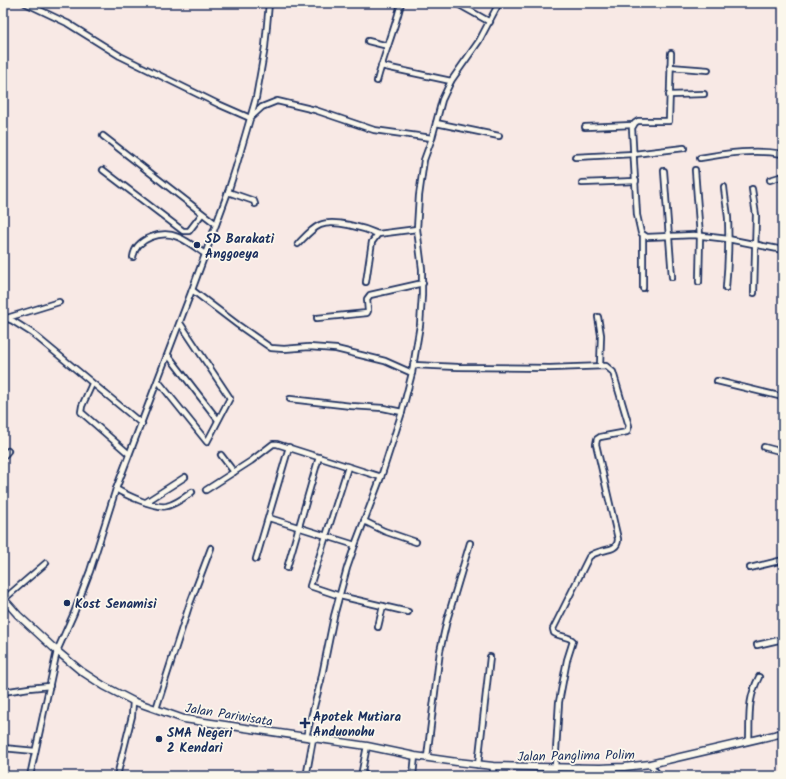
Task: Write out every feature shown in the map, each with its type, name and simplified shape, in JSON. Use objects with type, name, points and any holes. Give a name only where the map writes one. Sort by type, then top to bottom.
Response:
[{"type":"street","points":[[25,3],[67,23],[120,56],[250,118]]},
{"type":"street","points":[[30,776],[57,651],[74,613],[90,571],[116,489],[142,424],[228,192],[256,98],[262,68],[269,3]]},
{"type":"street","points":[[378,81],[381,66],[401,3]]},
{"type":"street","points":[[456,3],[490,22]]},
{"type":"street","points":[[306,738],[321,680],[334,616],[355,545],[381,477],[402,412],[412,374],[420,325],[422,283],[417,229],[419,196],[424,160],[432,138],[442,100],[450,81],[479,41],[499,3]]},
{"type":"street","points":[[368,41],[388,46]]},
{"type":"street","points":[[585,127],[633,125],[638,121],[668,121],[670,53]]},
{"type":"street","points":[[381,66],[450,81]]},
{"type":"street","points":[[670,67],[708,70]]},
{"type":"street","points":[[669,95],[704,94]]},
{"type":"street","points":[[250,118],[262,107],[277,101],[281,101],[315,110],[374,130],[432,138]]},
{"type":"street","points":[[436,124],[499,136]]},
{"type":"street","points":[[633,125],[640,231],[643,235],[643,288]]},
{"type":"street","points":[[103,136],[216,224]]},
{"type":"street","points":[[575,157],[634,154],[684,148]]},
{"type":"street","points":[[700,158],[726,153],[756,151],[783,154]]},
{"type":"street","points":[[102,170],[183,231],[189,231],[202,214]]},
{"type":"street","points":[[695,170],[700,236],[699,282]]},
{"type":"street","points":[[664,171],[672,277]]},
{"type":"street","points":[[770,180],[783,176]]},
{"type":"street","points":[[582,183],[636,181]]},
{"type":"street","points":[[724,187],[725,204],[728,216],[726,288]]},
{"type":"street","points":[[752,189],[756,215],[754,293]]},
{"type":"street","points":[[228,192],[254,201],[255,204]]},
{"type":"street","points":[[298,244],[314,229],[320,225],[327,224],[341,224],[364,228],[378,234],[417,229]]},
{"type":"street","points":[[133,257],[136,247],[146,239],[167,234],[177,236],[187,241],[205,254]]},
{"type":"street","points":[[366,282],[372,242],[378,234]]},
{"type":"street","points":[[643,235],[647,237],[700,236],[728,239],[783,250]]},
{"type":"street","points":[[316,318],[367,313],[367,299],[369,296],[422,283]]},
{"type":"street","points":[[192,290],[271,348],[284,349],[309,347],[336,349],[385,361],[412,374]]},
{"type":"street","points":[[5,318],[59,302]]},
{"type":"street","points":[[598,317],[601,335],[600,366]]},
{"type":"street","points":[[5,318],[13,321],[32,334],[142,424]]},
{"type":"street","points":[[158,381],[207,442],[230,398],[180,323]]},
{"type":"street","points":[[168,355],[218,420]]},
{"type":"street","points":[[413,365],[550,368],[606,366],[613,372],[629,426],[627,432],[600,437],[596,442],[618,542],[617,546],[593,552],[589,557],[553,629],[554,633],[571,638],[573,641],[567,660],[559,702],[555,767]]},
{"type":"street","points":[[717,381],[783,397]]},
{"type":"street","points":[[92,384],[82,406],[81,412],[129,454]]},
{"type":"street","points":[[290,399],[383,408],[402,412]]},
{"type":"street","points":[[206,490],[251,461],[272,444],[289,447],[381,477]]},
{"type":"street","points":[[256,559],[289,447]]},
{"type":"street","points":[[764,447],[783,452]]},
{"type":"street","points":[[3,457],[8,451]]},
{"type":"street","points":[[221,454],[234,472]]},
{"type":"street","points":[[287,568],[319,457]]},
{"type":"street","points":[[348,467],[310,586],[340,596],[408,612]]},
{"type":"street","points":[[146,502],[185,477]]},
{"type":"street","points":[[116,489],[161,507],[167,506],[192,492]]},
{"type":"street","points":[[269,518],[355,545]]},
{"type":"street","points":[[364,521],[384,531],[416,542]]},
{"type":"street","points":[[427,758],[440,651],[447,620],[470,543]]},
{"type":"street","points":[[156,709],[189,606],[210,548]]},
{"type":"street","points":[[750,568],[783,560]]},
{"type":"street","points":[[3,599],[46,563]]},
{"type":"street","name":"Jalan Pariwisata","points":[[3,599],[18,615],[81,671],[104,686],[133,701],[184,719],[368,746]]},
{"type":"street","points":[[378,627],[383,606]]},
{"type":"street","points":[[757,645],[783,639]]},
{"type":"street","points":[[478,765],[490,657]]},
{"type":"street","points":[[749,741],[750,703],[753,689],[759,677]]},
{"type":"street","points":[[3,692],[50,686]]},
{"type":"street","points":[[117,776],[132,716],[133,701]]},
{"type":"street","name":"Jalan Panglima Polim","points":[[368,746],[415,756],[478,765],[600,768],[650,764],[783,733]]},
{"type":"street","points":[[306,772],[313,739]]},
{"type":"street","points":[[368,746],[361,775],[368,776]]},
{"type":"street","points":[[3,748],[35,751]]},
{"type":"street","points":[[413,776],[415,756]]},
{"type":"street","points":[[650,764],[658,776]]},
{"type":"street","points":[[493,766],[493,776]]},
{"type":"street","points":[[577,776],[578,767]]},
{"type":"place","name":"SD Barakati Anggoeya","points":[[197,245]]},
{"type":"place","name":"Kost Senamisi","points":[[67,603]]},
{"type":"place","name":"Apotek Mutiara Anduonohu","points":[[305,723]]},
{"type":"place","name":"SMA Negeri 2 Kendari","points":[[159,739]]}]
